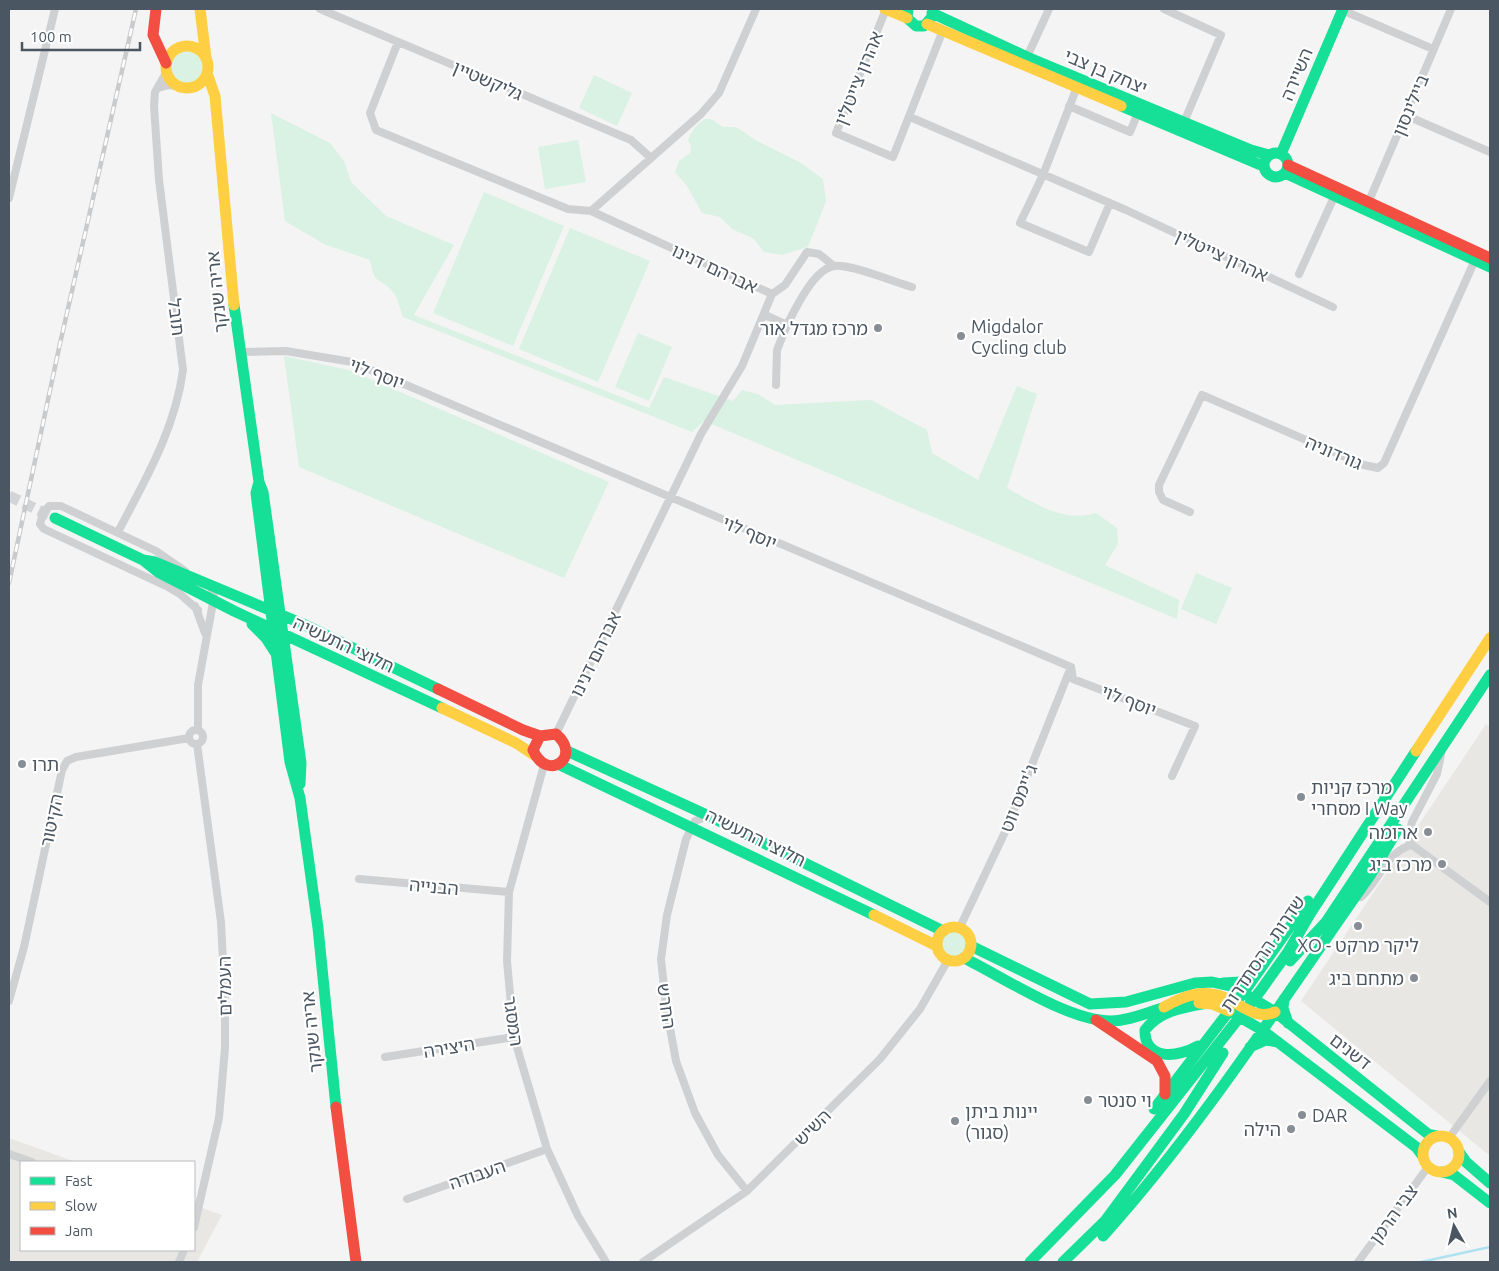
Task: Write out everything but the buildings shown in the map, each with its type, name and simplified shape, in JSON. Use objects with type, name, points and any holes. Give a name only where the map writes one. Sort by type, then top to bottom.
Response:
[{"type":"main road","points":[[156,9],[152,28],[154,40],[176,86],[187,89],[198,85],[207,73],[200,9]]},
{"type":"main road","points":[[885,9],[908,14],[916,26],[930,15]]},
{"type":"main road","name":"השיירה","points":[[1275,154],[1343,9]]},
{"type":"main road","name":"יצחק בן צבי","points":[[930,15],[1251,150],[1275,154]]},
{"type":"main road","name":"יצחק בן צבי","points":[[930,15],[943,30],[1264,166]]},
{"type":"main road","points":[[166,68],[180,48],[197,34],[201,25]]},
{"type":"main road","points":[[154,40],[164,49],[197,49],[206,58]]},
{"type":"main road","name":"אריה שנקר","points":[[207,73],[215,96],[240,352],[259,482],[263,492],[272,579],[271,610],[276,654],[290,762],[300,798],[318,928],[340,1147],[356,1262]]},
{"type":"main road","points":[[198,85],[206,87],[215,96]]},
{"type":"main road","points":[[1275,154],[1286,158],[1287,169],[1278,177],[1270,176],[1264,166],[1275,154]]},
{"type":"main road","points":[[1287,169],[1369,201],[1473,255],[1490,268]]},
{"type":"main road","points":[[1287,169],[1335,195],[1473,255],[1490,258]]},
{"type":"main road","name":"חלוצי התעשיה","points":[[55,518],[142,560],[152,569],[234,611],[516,743],[534,755],[544,765],[558,764],[692,826],[937,946],[942,956],[948,960]]},
{"type":"main road","name":"חלוצי התעשיה","points":[[142,560],[155,562],[190,575],[282,614],[540,736]]},
{"type":"main road","points":[[244,598],[253,598],[261,594],[272,579],[288,605],[303,624]]},
{"type":"main road","name":"אריה שנקר","points":[[272,579],[282,614],[285,635],[300,762],[300,798]]},
{"type":"main road","points":[[234,611],[259,630],[276,654]]},
{"type":"main road","name":"שדרות ההסתדרות","points":[[1030,1262],[1115,1175],[1167,1099],[1202,1065],[1261,990],[1288,952],[1310,914],[1490,638]]},
{"type":"main road","name":"שדרות ההסתדרות","points":[[1063,1262],[1105,1221],[1184,1114],[1210,1071],[1293,957],[1326,922],[1490,675]]},
{"type":"main road","points":[[1072,1262],[1116,1223],[1150,1184],[1284,1000],[1341,914],[1371,874],[1474,698]]},
{"type":"main road","points":[[534,755],[534,744],[540,736],[556,734],[564,740],[567,751],[562,761],[558,764]]},
{"type":"main road","name":"חלוצי התעשיה","points":[[567,751],[709,816],[943,930]]},
{"type":"main road","points":[[1022,1262],[1093,1192],[1167,1099],[1205,1041],[1258,972],[1392,779],[1402,772]]},
{"type":"main road","points":[[937,946],[937,939],[943,930],[953,926],[960,927],[970,937],[971,946],[964,958],[956,961],[948,960]]},
{"type":"main road","points":[[971,946],[1090,1004],[1106,1006],[1126,1004],[1190,984],[1241,982],[1258,972]]},
{"type":"main road","points":[[964,958],[1068,1010],[1096,1020],[1157,1061],[1166,1079],[1167,1099]]},
{"type":"main road","points":[[1223,984],[1243,992]]},
{"type":"main road","name":"דשנים","points":[[1243,992],[1275,1012],[1428,1134],[1443,1137]]},
{"type":"main road","points":[[1096,1020],[1109,1021],[1133,1018],[1164,1007],[1179,998],[1196,994],[1215,994],[1232,1007]]},
{"type":"main road","points":[[1284,1000],[1283,1008],[1288,1023]]},
{"type":"main road","points":[[1205,1041],[1185,1053],[1168,1056],[1154,1050],[1148,1043],[1145,1034],[1148,1025],[1155,1018],[1177,1010],[1208,1003]]},
{"type":"main road","points":[[1164,1007],[1208,1003],[1232,1007],[1264,1017],[1275,1012]]},
{"type":"main road","name":"דשנים","points":[[1232,1007],[1416,1147],[1422,1155]]},
{"type":"main road","points":[[1250,1047],[1266,1040],[1278,1042]]},
{"type":"main road","points":[[1490,1183],[1466,1162],[1456,1145],[1443,1137],[1425,1144],[1422,1155],[1428,1166],[1454,1175],[1490,1203]]},
{"type":"main road","points":[[1442,1172],[1455,1165],[1459,1152]]},
{"type":"street","points":[[9,198],[54,9]]},
{"type":"street","name":"גליקשטיין","points":[[320,9],[631,140],[651,158]]},
{"type":"street","points":[[591,211],[701,114],[719,93],[756,9]]},
{"type":"street","name":"אהרון צייטלין","points":[[885,9],[836,133],[893,157],[943,30]]},
{"type":"street","points":[[1027,57],[1049,9]]},
{"type":"street","points":[[1164,9],[1221,35],[1184,122]]},
{"type":"street","points":[[1343,9],[1433,49]]},
{"type":"street","name":"ביילינסון","points":[[1369,201],[1451,9]]},
{"type":"street","name":"אברהם דנינו","points":[[398,42],[370,113],[376,130],[568,209],[591,211],[772,294],[765,315],[742,366],[701,434],[556,734]]},
{"type":"street","name":"תובל","points":[[118,532],[163,445],[180,388],[183,370],[159,180],[154,106],[156,89],[166,68]]},
{"type":"street","points":[[156,89],[164,85],[176,86]]},
{"type":"street","points":[[1076,87],[1043,175],[1020,223],[1089,252],[1110,203]]},
{"type":"street","points":[[1069,106],[1130,132],[1138,113]]},
{"type":"street","points":[[1405,115],[1490,152]]},
{"type":"street","name":"אהרון צייטלין","points":[[910,117],[1110,203],[1333,307]]},
{"type":"street","points":[[1299,274],[1335,195]]},
{"type":"street","points":[[772,294],[785,285],[807,252],[819,254],[834,266]]},
{"type":"street","name":"גורדוניה","points":[[1190,512],[1163,500],[1159,492],[1159,485],[1202,395],[1364,465],[1378,468],[1384,464],[1473,255]]},
{"type":"street","points":[[776,385],[777,350],[787,325],[800,299],[823,271],[834,266],[847,266],[912,287]]},
{"type":"street","points":[[765,315],[787,325]]},
{"type":"street","name":"יוסף לוי","points":[[240,352],[286,351],[352,362],[671,499],[1071,667],[1073,679],[1195,726],[1172,776]]},
{"type":"street","points":[[190,575],[156,551],[61,506],[47,507],[41,518],[41,526],[44,529],[168,587],[180,594],[198,610]]},
{"type":"street","points":[[179,583],[198,610],[206,635]]},
{"type":"street","points":[[198,730],[191,731],[189,738],[191,742],[197,744],[204,737],[198,730],[198,685],[214,600],[210,584]]},
{"type":"street","name":"ג'יימס ווט","points":[[960,927],[1005,832],[1071,667]]},
{"type":"street","name":"הקיטור","points":[[9,1001],[24,947],[62,770],[68,762],[87,754],[189,738]]},
{"type":"street","name":"העמלים","points":[[195,1221],[219,1118],[225,1048],[221,922],[197,744]]},
{"type":"street","points":[[1442,755],[1437,774],[1408,832],[1408,838],[1412,845],[1490,902]]},
{"type":"street","name":"המסגר","points":[[544,765],[509,892],[507,961],[514,1037],[547,1150],[578,1216],[606,1262]]},
{"type":"street","points":[[692,826],[699,818],[709,816]]},
{"type":"street","name":"החרש","points":[[692,826],[675,880],[666,923],[661,959],[666,1006],[676,1061],[695,1113],[718,1155],[748,1191]]},
{"type":"street","points":[[1341,914],[1370,888],[1394,855],[1402,848],[1412,845]]},
{"type":"street","name":"הבנייה","points":[[359,879],[509,892]]},
{"type":"street","name":"השיש","points":[[643,1262],[748,1191],[880,1059],[920,1009],[948,960]]},
{"type":"street","name":"היצירה","points":[[385,1057],[514,1037]]},
{"type":"street","points":[[1443,1137],[1490,1081]]},
{"type":"street","name":"העבודה","points":[[407,1199],[547,1150]]},
{"type":"street","points":[[9,1154],[29,1161]]},
{"type":"street","name":"צבי הרמן","points":[[1358,1262],[1428,1166]]},
{"type":"shaded area","name":"מרכז ביג","points":[[1486,724],[1490,727],[1490,1156],[1301,1001]]},
{"type":"shaded area","points":[[9,1138],[73,1161],[20,1161],[20,1251],[195,1251],[195,1205],[222,1215],[197,1262],[9,1262]]},
{"type":"green space","points":[[186,50],[198,55],[203,67],[198,79],[186,84],[174,79],[169,67],[174,55]]},
{"type":"green space","points":[[594,75],[632,93],[617,126],[579,108]]},
{"type":"green space","points":[[271,113],[330,143],[344,161],[351,182],[386,216],[454,245],[414,315],[649,408],[664,377],[733,401],[742,390],[758,394],[775,405],[871,400],[927,430],[932,453],[978,480],[1017,386],[1037,394],[1007,488],[1049,510],[1072,515],[1096,513],[1117,528],[1118,544],[1105,565],[1179,600],[1177,619],[704,421],[692,432],[403,317],[396,296],[375,277],[370,260],[324,244],[285,221]]},
{"type":"green space","points":[[705,119],[711,119],[723,127],[735,127],[741,130],[755,140],[801,163],[823,179],[826,201],[808,247],[782,255],[764,252],[754,239],[732,229],[720,217],[702,213],[687,186],[675,172],[679,161],[690,153],[691,146],[688,140],[691,133]]},
{"type":"green space","points":[[578,140],[586,182],[545,189],[538,147]]},
{"type":"green space","points":[[484,192],[564,226],[513,346],[433,313]]},
{"type":"green space","points":[[570,228],[650,261],[598,382],[519,349]]},
{"type":"green space","points":[[638,333],[672,347],[649,401],[615,387]]},
{"type":"green space","points":[[284,356],[349,370],[609,482],[564,578],[299,467]]},
{"type":"green space","points":[[1196,573],[1232,588],[1216,624],[1181,609]]},
{"type":"green space","points":[[955,930],[965,934],[969,944],[965,954],[955,958],[945,954],[941,944],[945,934]]},
{"type":"waterway","points":[[1421,1262],[1490,1247]]},
{"type":"tunnel","points":[[9,496],[55,518]]},
{"type":"railway","points":[[9,583],[59,348],[136,9]]},
{"type":"traffic: fast","points":[[908,9],[907,18],[916,26],[924,26],[931,18]]},
{"type":"traffic: fast","points":[[1281,154],[1343,9]]},
{"type":"traffic: fast","points":[[932,13],[1027,57],[1251,150],[1269,155]]},
{"type":"traffic: fast","points":[[1121,106],[1263,166]]},
{"type":"traffic: fast","points":[[1276,153],[1285,156],[1288,165],[1285,174],[1276,177],[1267,174],[1264,165],[1267,156],[1276,153]]},
{"type":"traffic: fast","points":[[1285,173],[1490,267]]},
{"type":"traffic: fast","points":[[234,305],[259,482],[263,492],[301,763],[300,784]]},
{"type":"traffic: fast","points":[[259,482],[256,493],[290,762],[300,798],[318,928],[336,1107]]},
{"type":"traffic: fast","points":[[55,518],[143,560],[158,572],[234,611],[442,708]]},
{"type":"traffic: fast","points":[[143,560],[155,562],[303,624],[438,689]]},
{"type":"traffic: fast","points":[[252,624],[266,638],[275,652]]},
{"type":"traffic: fast","points":[[1290,961],[1326,922],[1490,675]]},
{"type":"traffic: fast","points":[[567,751],[709,816],[943,931]]},
{"type":"traffic: fast","points":[[1030,1262],[1115,1175],[1261,990],[1288,952],[1310,914],[1416,751]]},
{"type":"traffic: fast","points":[[558,764],[874,915]]},
{"type":"traffic: fast","points":[[1103,1236],[1140,1194],[1209,1105],[1371,874],[1398,829]]},
{"type":"traffic: fast","points":[[1154,1109],[1246,989],[1308,901]]},
{"type":"traffic: fast","points":[[971,946],[1090,1004],[1126,1002],[1195,983],[1212,982],[1230,986]]},
{"type":"traffic: fast","points":[[964,958],[1036,997],[1075,1014],[1094,1019],[1119,1021],[1171,1006]]},
{"type":"traffic: fast","points":[[1223,983],[1241,982],[1256,974]]},
{"type":"traffic: fast","points":[[1245,994],[1275,1012],[1428,1134],[1437,1136]]},
{"type":"traffic: fast","points":[[1284,999],[1283,1008],[1288,1023]]},
{"type":"traffic: fast","points":[[1198,1046],[1182,1053],[1164,1054],[1156,1052],[1150,1048],[1146,1040],[1145,1030],[1158,1018],[1174,1010],[1208,1003]]},
{"type":"traffic: fast","points":[[1231,1012],[1262,1030],[1416,1147],[1422,1155]]},
{"type":"traffic: fast","points":[[1250,1047],[1266,1040],[1278,1042]]},
{"type":"traffic: fast","points":[[1063,1262],[1105,1221],[1184,1114],[1223,1053]]},
{"type":"traffic: fast","points":[[1459,1152],[1466,1162],[1490,1183]]},
{"type":"traffic: fast","points":[[1442,1172],[1454,1175],[1490,1203]]},
{"type":"traffic: slow","points":[[200,9],[206,58]]},
{"type":"traffic: slow","points":[[885,9],[907,18]]},
{"type":"traffic: slow","points":[[927,24],[1121,106]]},
{"type":"traffic: slow","points":[[191,46],[199,49],[205,55],[208,67],[205,79],[199,85],[183,88],[175,85],[169,79],[166,63],[169,55],[175,49],[191,46]]},
{"type":"traffic: slow","points":[[207,73],[215,96],[234,305]]},
{"type":"traffic: slow","points":[[1416,751],[1490,638]]},
{"type":"traffic: slow","points":[[442,708],[516,743],[534,755]]},
{"type":"traffic: slow","points":[[874,915],[937,946]]},
{"type":"traffic: slow","points":[[954,927],[961,928],[966,932],[970,937],[971,944],[970,951],[966,956],[961,960],[954,961],[947,960],[942,956],[938,951],[937,944],[938,937],[942,932],[947,928],[954,927]]},
{"type":"traffic: slow","points":[[1164,1007],[1196,994],[1210,994],[1224,997],[1252,1012],[1260,1014],[1275,1012]]},
{"type":"traffic: slow","points":[[1199,1003],[1212,1004],[1229,1011]]},
{"type":"traffic: slow","points":[[1441,1136],[1448,1137],[1454,1141],[1458,1147],[1459,1154],[1458,1161],[1454,1167],[1448,1171],[1441,1172],[1434,1171],[1428,1167],[1424,1161],[1423,1154],[1424,1147],[1428,1141],[1434,1137],[1441,1136]]},
{"type":"traffic: jam","points":[[156,9],[153,35],[166,63]]},
{"type":"traffic: jam","points":[[1288,165],[1490,258]]},
{"type":"traffic: jam","points":[[438,689],[523,730],[540,736],[556,734],[566,751],[560,763],[554,766],[546,765],[539,760],[533,750],[540,736]]},
{"type":"traffic: jam","points":[[1096,1020],[1157,1061],[1165,1076],[1165,1094]]},
{"type":"traffic: jam","points":[[336,1107],[356,1262]]},
{"type":"place","name":"מרכז מגדל אור","points":[[878,328]]},
{"type":"place","name":"Migdalor Cycling club","points":[[961,336]]},
{"type":"place","name":"תרו","points":[[22,764]]},
{"type":"place","name":"מרכז קניות מסחרי I Way","points":[[1301,797]]},
{"type":"place","name":"ארומה","points":[[1428,832]]},
{"type":"place","name":"מרכז ביג","points":[[1442,864]]},
{"type":"place","name":"XO - ליקר מרקט","points":[[1358,926]]},
{"type":"place","name":"מתחם ביג","points":[[1414,978]]},
{"type":"place","name":"וי סנטר","points":[[1088,1100]]},
{"type":"place","name":"DAR","points":[[1302,1115]]},
{"type":"place","name":"יינות ביתן (סגור)","points":[[955,1121]]},
{"type":"place","name":"הילה","points":[[1291,1129]]}]
